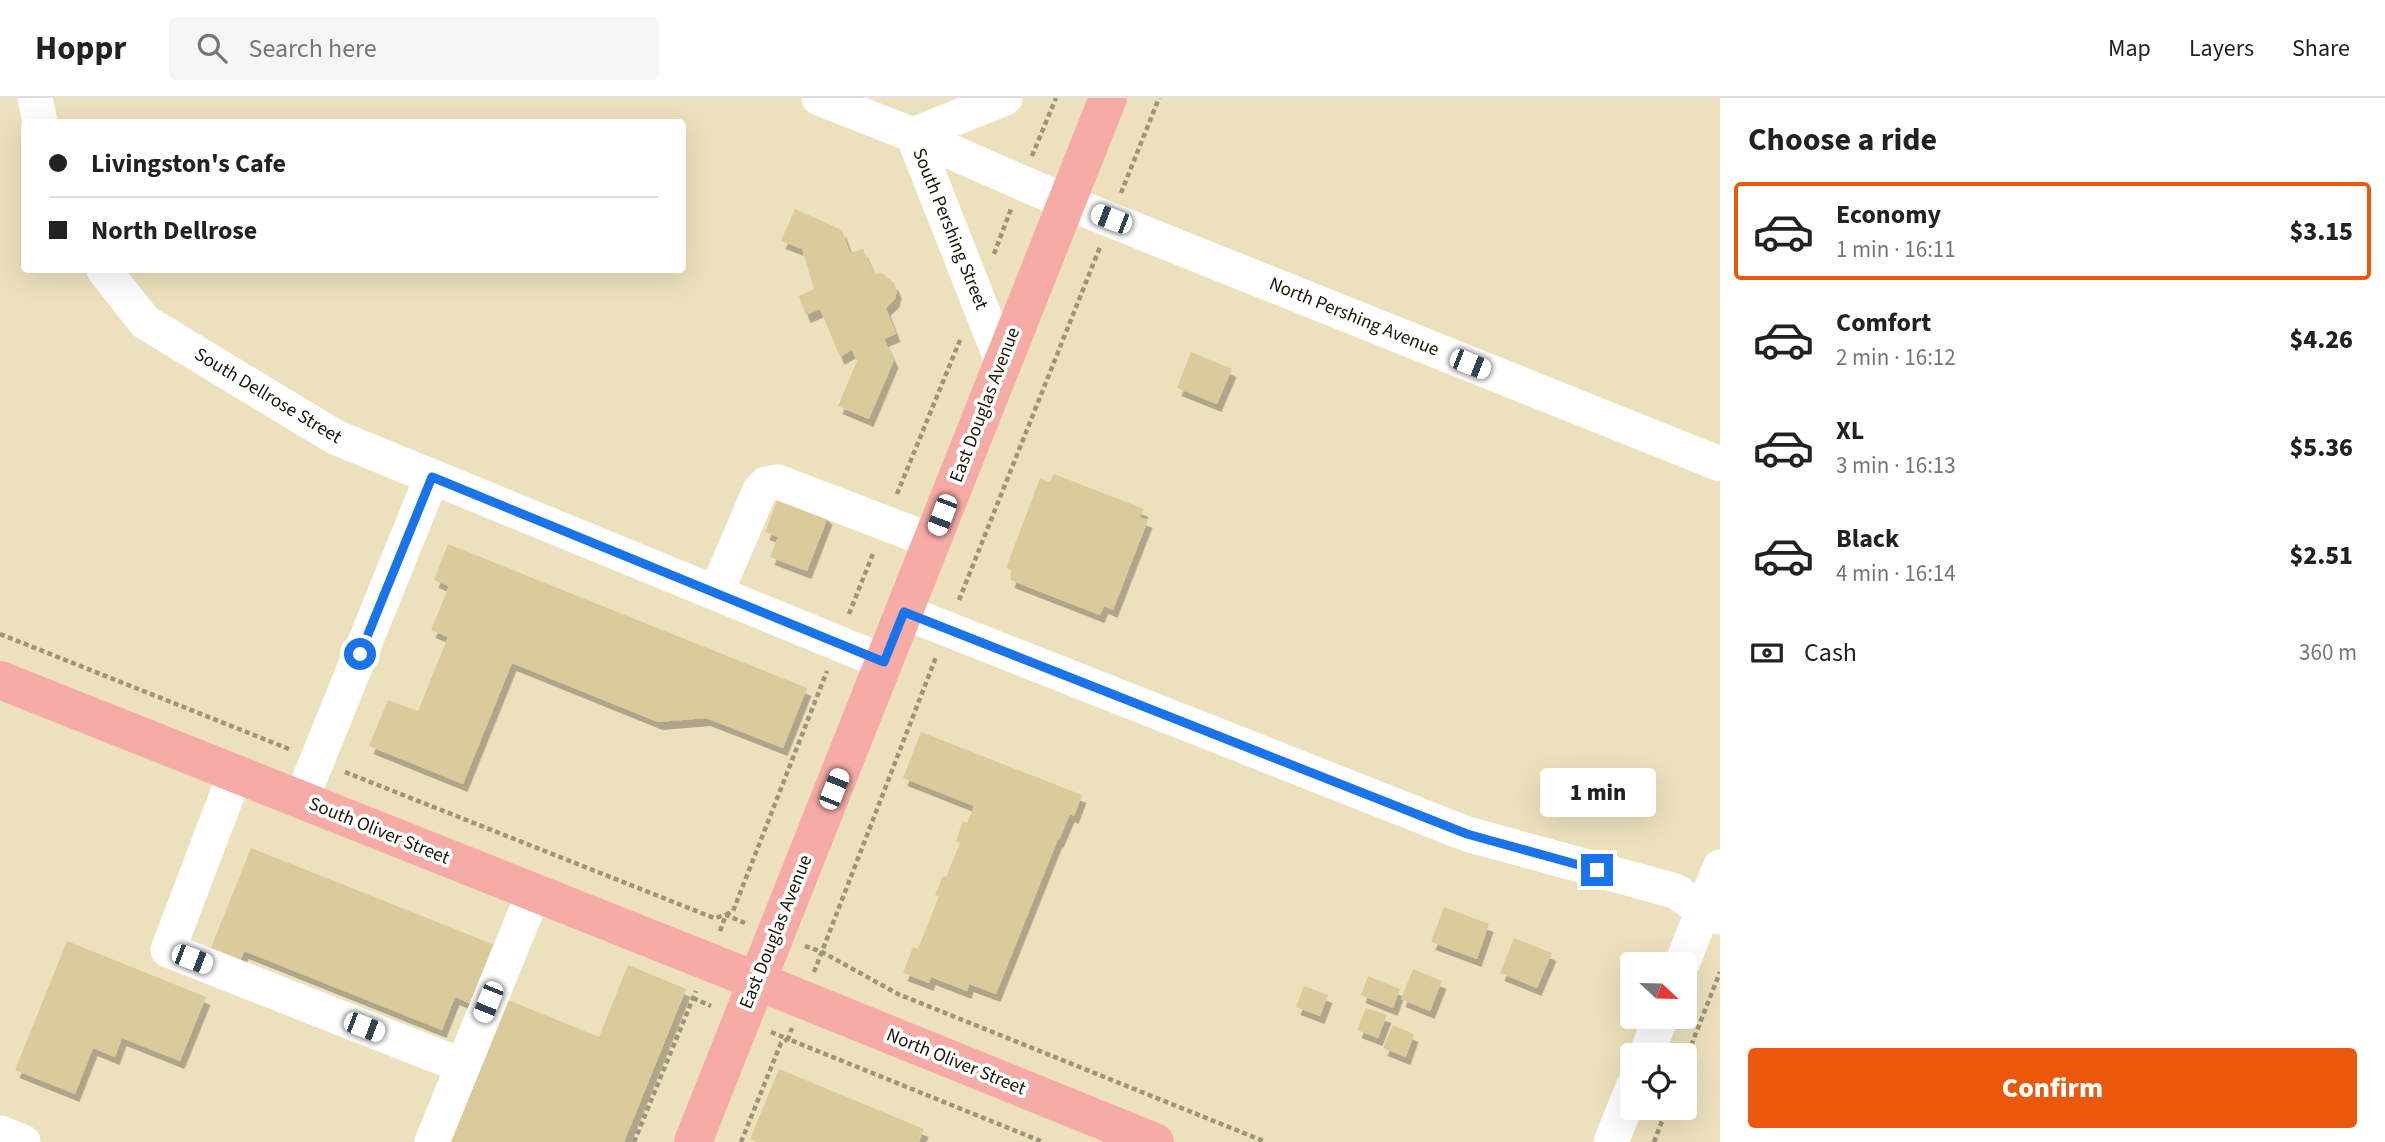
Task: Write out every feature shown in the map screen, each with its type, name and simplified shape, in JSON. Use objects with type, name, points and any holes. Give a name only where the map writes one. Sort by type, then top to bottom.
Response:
[{"type":"main road","name":"East Douglas Avenue","points":[[692,1142],[1108,98]]},
{"type":"main road","name":"South Oliver Street","points":[[0,680],[757,981]]},
{"type":"main road","name":"North Oliver Street","points":[[757,981],[1155,1142]]},
{"type":"street","points":[[35,98],[39,119]]},
{"type":"street","name":"South Pershing Street","points":[[819,98],[913,135],[1066,202]]},
{"type":"street","name":"South Pershing Street","points":[[913,135],[1005,98]]},
{"type":"street","name":"South Pershing Street","points":[[913,135],[1002,361]]},
{"type":"street","name":"North Pershing Avenue","points":[[1066,202],[1720,464]]},
{"type":"street","name":"South Dellrose Street","points":[[106,273],[145,322],[335,437],[884,662]]},
{"type":"street","points":[[301,800],[432,477]]},
{"type":"street","points":[[716,593],[760,490],[766,484],[778,482],[932,541]]},
{"type":"street","points":[[904,612],[1467,834],[1675,891],[1712,914]]},
{"type":"street","points":[[235,774],[168,950],[463,1066]]},
{"type":"street","points":[[1689,952],[1712,914],[1720,867]]},
{"type":"street","points":[[432,1142],[534,892]]},
{"type":"street","points":[[1611,1142],[1620,1120]]},
{"type":"street","points":[[0,1133],[23,1142]]},
{"type":"path","points":[[741,1142],[781,1043],[788,1039],[947,628],[1159,98]]},
{"type":"path","points":[[0,634],[714,918],[726,915],[634,1142]]},
{"type":"path","points":[[822,952],[898,995],[1266,1142]]},
{"type":"path","points":[[1692,1043],[1720,972]]},
{"type":"path","points":[[788,1039],[1043,1142]]},
{"type":"path","points":[[1654,1142],[1662,1120]]},
{"type":"building","points":[[795,209],[842,230],[850,253],[863,249],[874,274],[882,273],[894,283],[897,291],[895,299],[886,308],[896,334],[884,339],[894,360],[869,419],[838,406],[857,361],[852,350],[840,357],[820,309],[806,315],[799,296],[814,289],[802,249],[781,241]]},
{"type":"building","points":[[1191,352],[1232,369],[1217,404],[1177,388]]},
{"type":"building","points":[[1054,474],[1144,509],[1140,517],[1148,520],[1113,610],[1104,606],[1100,615],[1010,580],[1013,571],[1006,568],[1040,478],[1050,482]]},
{"type":"building","points":[[786,477],[828,517],[807,571],[770,557],[778,537],[765,532]]},
{"type":"building","points":[[448,544],[807,688],[783,748],[706,718],[658,722],[512,663],[463,784],[369,746],[388,700],[418,711],[448,637],[431,630],[449,586],[434,580]]},
{"type":"building","points":[[921,732],[1082,795],[1074,816],[1070,814],[1058,839],[996,994],[969,984],[967,991],[931,977],[929,983],[903,973],[913,947],[918,949],[939,896],[935,895],[943,876],[946,877],[960,843],[956,841],[963,821],[967,823],[974,806],[903,778]]},
{"type":"building","points":[[251,848],[495,945],[471,1004],[455,997],[442,1030],[244,951],[240,962],[210,950]]},
{"type":"building","points":[[1444,907],[1489,924],[1477,959],[1431,942]]},
{"type":"building","points":[[1514,938],[1552,953],[1537,988],[1500,973]]},
{"type":"building","points":[[67,941],[206,997],[180,1061],[122,1038],[115,1057],[93,1048],[75,1094],[15,1070]]},
{"type":"building","points":[[628,965],[686,989],[624,1142],[444,1142],[503,998],[599,1037]]},
{"type":"building","points":[[1413,969],[1442,981],[1430,1011],[1401,999]]},
{"type":"building","points":[[1368,976],[1400,989],[1393,1008],[1361,995]]},
{"type":"building","points":[[1304,986],[1328,995],[1320,1016],[1296,1007]]},
{"type":"building","points":[[1366,1008],[1387,1015],[1378,1038],[1357,1030]]},
{"type":"building","points":[[1393,1025],[1414,1034],[1406,1057],[1383,1048]]},
{"type":"building","points":[[779,1069],[924,1129],[919,1142],[756,1142],[750,1139]]},
{"type":"route","points":[[360,654],[432,477],[884,662],[904,612],[1467,834],[1597,870]]}]
